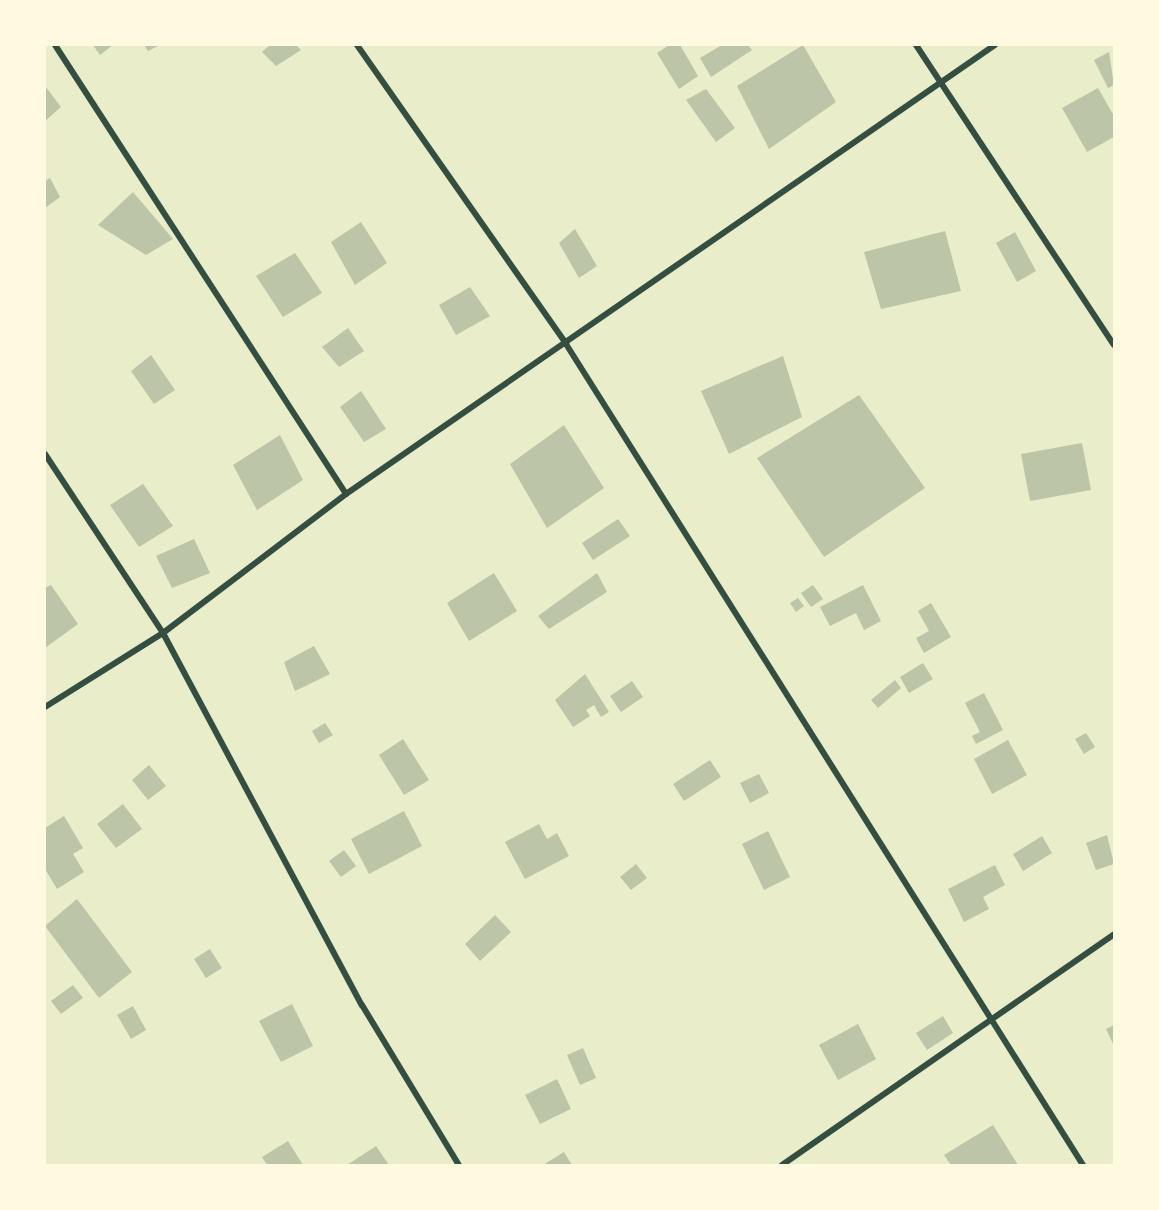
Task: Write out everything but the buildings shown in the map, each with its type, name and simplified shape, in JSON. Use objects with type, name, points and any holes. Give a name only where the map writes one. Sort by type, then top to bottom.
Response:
[{"type":"street","points":[[55,45],[346,494]]},
{"type":"street","points":[[357,45],[566,344],[991,1023],[1083,1165]]},
{"type":"street","points":[[916,45],[1114,345]]},
{"type":"street","points":[[45,707],[163,633],[346,494],[566,344],[940,81],[995,45]]},
{"type":"street","points":[[45,454],[163,633],[362,1005],[459,1165]]},
{"type":"street","points":[[783,1165],[991,1023],[1114,934]]}]
